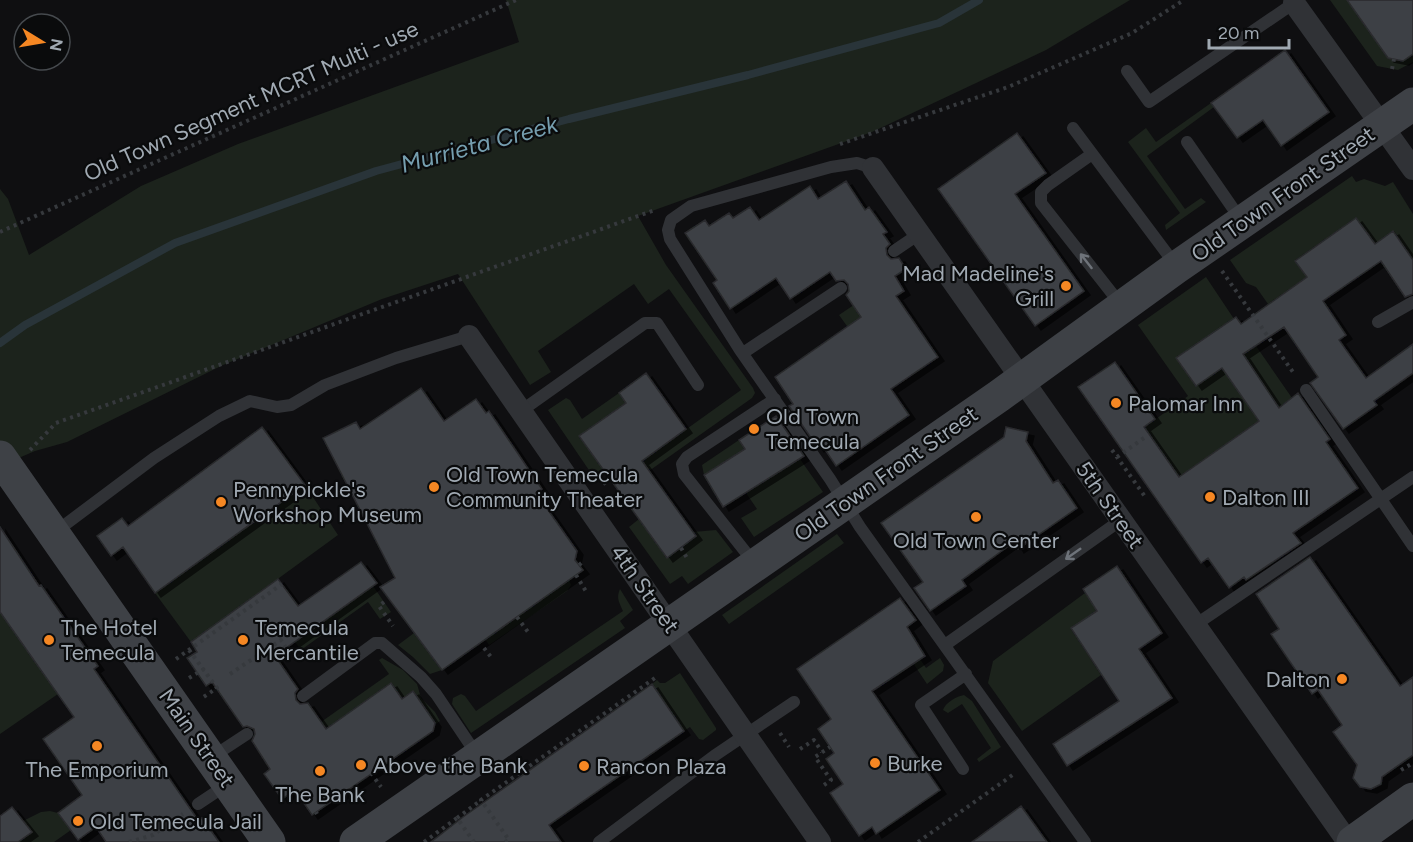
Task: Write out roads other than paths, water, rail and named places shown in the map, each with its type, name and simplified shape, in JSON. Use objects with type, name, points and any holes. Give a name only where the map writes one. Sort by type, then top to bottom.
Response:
[{"type":"main road","name":"Old Town Front Street","points":[[356,842],[1022,380],[1177,267],[1413,104]]},
{"type":"main road","name":"Main Street","points":[[2,460],[269,842]]},
{"type":"main road","points":[[1353,842],[1413,799]]},
{"type":"street","points":[[1296,2],[1413,169]]},
{"type":"street","name":"5th Street","points":[[873,168],[1348,842]]},
{"type":"street","name":"4th Street","points":[[469,336],[820,842]]},
{"type":"lane","points":[[1127,71],[1149,102],[1296,2]]},
{"type":"lane","points":[[1073,128],[1177,267]]},
{"type":"lane","points":[[1187,142],[1243,222]]},
{"type":"lane","points":[[1092,154],[1048,185],[1041,192],[1041,203],[1122,307]]},
{"type":"lane","points":[[873,168],[857,163],[831,167],[691,206],[671,220],[668,230],[670,238],[844,503],[1085,842]]},
{"type":"lane","points":[[894,251],[919,234]]},
{"type":"lane","points":[[743,352],[841,288]]},
{"type":"lane","points":[[1378,322],[1413,302]]},
{"type":"lane","points":[[521,411],[645,323],[651,322],[657,323],[698,385]]},
{"type":"lane","points":[[54,534],[154,458],[250,401],[277,407],[291,405],[335,381],[396,358],[469,336]]},
{"type":"lane","points":[[1306,390],[1413,546]]},
{"type":"lane","points":[[755,564],[684,474],[682,464],[687,457],[775,399]]},
{"type":"lane","points":[[1195,626],[1413,477]]},
{"type":"lane","points":[[945,645],[1121,520]]},
{"type":"lane","points":[[303,696],[375,643],[382,642],[422,677],[478,756]]},
{"type":"lane","points":[[963,769],[921,705],[966,674]]},
{"type":"lane","points":[[599,842],[714,756],[794,702]]},
{"type":"lane","points":[[198,804],[247,734]]},
{"type":"waterway","name":"Murrieta Creek","points":[[0,343],[25,325],[175,243],[376,171],[939,23],[979,0]]},
{"type":"place","name":"Mad Madeline's Grill","points":[[1066,286]]},
{"type":"place","name":"Palomar Inn","points":[[1116,403]]},
{"type":"place","name":"Old Town Temecula","points":[[754,429]]},
{"type":"place","name":"Old Town Temecula Community Theater","points":[[434,487]]},
{"type":"place","name":"Dalton III","points":[[1210,497]]},
{"type":"place","name":"Pennypickle's Workshop Museum","points":[[221,502]]},
{"type":"place","name":"Old Town Center","points":[[976,517]]},
{"type":"place","name":"The Hotel Temecula","points":[[49,640]]},
{"type":"place","name":"Temecula Mercantile","points":[[243,640]]},
{"type":"place","name":"Dalton","points":[[1342,679]]},
{"type":"place","name":"The Emporium","points":[[97,746]]},
{"type":"place","name":"Burke","points":[[875,763]]},
{"type":"place","name":"Above the Bank","points":[[361,765]]},
{"type":"place","name":"Rancon Plaza","points":[[584,766]]},
{"type":"place","name":"The Bank","points":[[320,771]]},
{"type":"place","name":"Old Temecula Jail","points":[[78,821]]}]
